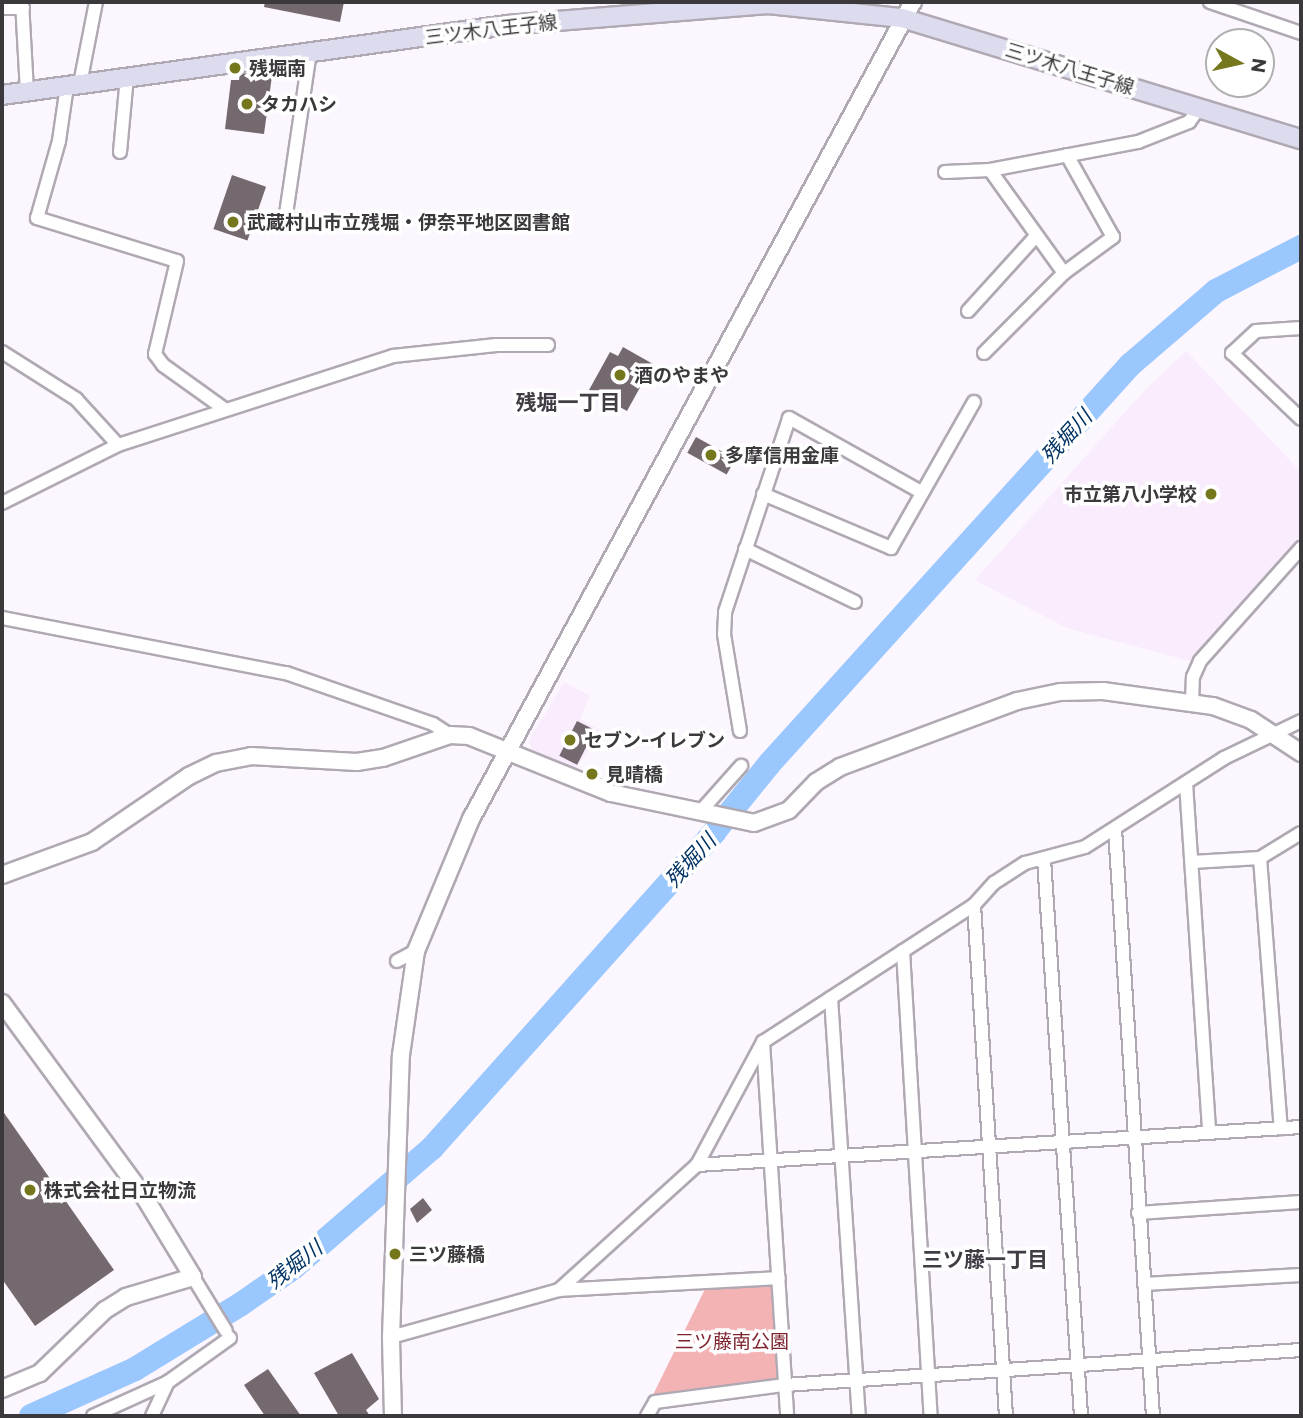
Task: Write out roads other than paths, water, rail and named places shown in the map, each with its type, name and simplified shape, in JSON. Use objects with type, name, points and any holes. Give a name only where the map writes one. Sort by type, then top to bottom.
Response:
[{"type":"main road","name":"三ツ木八王子線","points":[[2,95],[507,25],[720,3],[780,5],[902,18],[1301,139]]},
{"type":"street","points":[[96,2],[37,218],[177,261],[155,354],[163,365],[223,408]]},
{"type":"street","points":[[393,1416],[391,1337],[401,1055],[416,951],[455,854],[508,751],[913,2]]},
{"type":"street","points":[[1210,2],[1301,33]]},
{"type":"street","points":[[2,8],[23,5],[27,92]]},
{"type":"street","points":[[286,214],[310,52]]},
{"type":"street","points":[[120,152],[127,77]]},
{"type":"street","points":[[945,172],[990,170],[1166,132],[1189,122],[1199,108]]},
{"type":"street","points":[[984,354],[1063,273],[1113,237],[1068,155]]},
{"type":"street","points":[[990,170],[1063,273]]},
{"type":"street","points":[[968,311],[1037,236]]},
{"type":"street","points":[[1301,328],[1256,331],[1232,353],[1301,419]]},
{"type":"street","points":[[2,503],[118,445],[223,408],[393,356],[496,345],[548,345]]},
{"type":"street","points":[[2,352],[76,399],[118,445]]},
{"type":"street","points":[[763,494],[891,548],[974,402]]},
{"type":"street","points":[[740,731],[723,622],[789,418],[921,492]]},
{"type":"street","points":[[1192,703],[1193,677],[1200,661],[1301,548]]},
{"type":"street","points":[[746,549],[855,602]]},
{"type":"street","points":[[2,618],[286,673],[433,724],[450,735]]},
{"type":"street","points":[[2,875],[92,842],[189,776],[216,764],[251,756],[357,762],[383,758],[450,735],[469,736],[611,793],[748,823],[771,820],[789,810],[816,782],[840,768],[1037,696],[1103,691],[1231,711],[1277,736],[1301,753]]},
{"type":"street","points":[[559,1290],[698,1165],[763,1042],[974,905],[1009,873],[1085,847],[1224,758],[1277,736],[1301,721]]},
{"type":"street","points":[[702,812],[741,766]]},
{"type":"street","points":[[1186,783],[1209,1132]]},
{"type":"street","points":[[1115,829],[1132,1136],[1153,1416]]},
{"type":"street","points":[[1192,862],[1260,858],[1301,833]]},
{"type":"street","points":[[1260,858],[1282,1128]]},
{"type":"street","points":[[1044,859],[1081,1416]]},
{"type":"street","points":[[974,905],[1006,1416]]},
{"type":"street","points":[[397,961],[416,951]]},
{"type":"street","points":[[903,951],[931,1416]]},
{"type":"street","points":[[831,998],[859,1416]]},
{"type":"street","points":[[2,1003],[145,1198],[228,1334],[168,1381],[93,1416]]},
{"type":"street","points":[[763,1042],[787,1416]]},
{"type":"street","points":[[698,1165],[1301,1127]]},
{"type":"street","points":[[1138,1213],[1301,1202]]},
{"type":"street","points":[[1144,1284],[1301,1275]]},
{"type":"street","points":[[2,1389],[40,1373],[104,1310],[126,1297],[192,1277]]},
{"type":"street","points":[[391,1337],[559,1290],[779,1278]]},
{"type":"street","points":[[646,1416],[655,1402],[785,1385],[1003,1367],[1301,1350]]},
{"type":"street","points":[[152,1416],[168,1381]]},
{"type":"waterway","name":"残堀川","points":[[31,1416],[135,1369],[241,1304],[293,1268],[432,1148],[715,831],[770,763],[1130,365],[1216,291],[1301,247]]},
{"type":"place","name":"残堀南","points":[[235,68]]},
{"type":"place","name":"タカハシ","points":[[247,104]]},
{"type":"place","name":"武蔵村山市立残堀・伊奈平地区図書館","points":[[233,222]]},
{"type":"place","name":"酒のやまや","points":[[620,375]]},
{"type":"place","name":"多摩信用金庫","points":[[711,455]]},
{"type":"place","name":"市立第八小学校","points":[[1211,494]]},
{"type":"place","name":"セブン-イレブン","points":[[570,740]]},
{"type":"place","name":"見晴橋","points":[[592,774]]},
{"type":"place","name":"株式会社日立物流","points":[[30,1190]]},
{"type":"place","name":"三ツ藤橋","points":[[395,1254]]},
{"type":"district","name":"残堀一丁目","points":[[568,402]]},
{"type":"district","name":"三ツ藤一丁目","points":[[985,1259]]},
{"type":"park label","name":"三ツ藤南公園","points":[[732,1341]]}]
